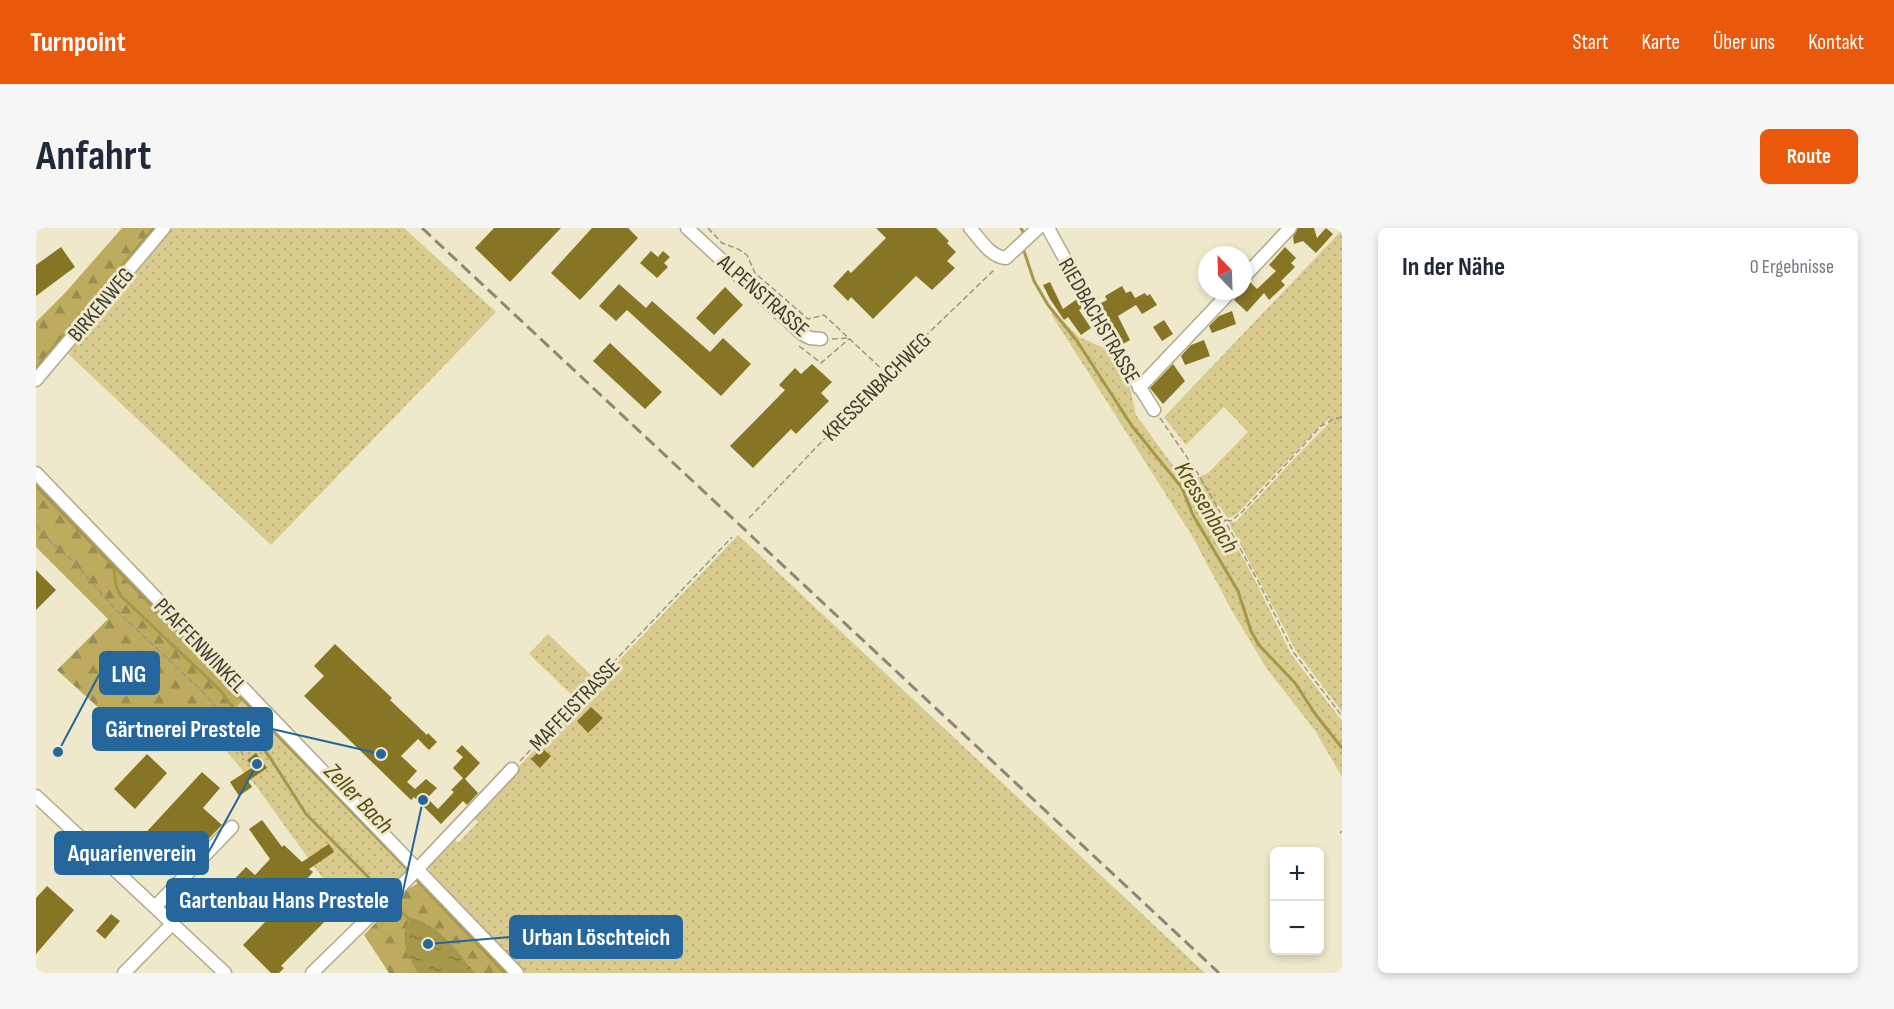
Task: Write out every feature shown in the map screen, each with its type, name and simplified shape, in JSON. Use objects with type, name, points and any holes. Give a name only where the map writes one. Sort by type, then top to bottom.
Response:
[{"type":"street","name":"BIRKENWEG","points":[[36,380],[164,228]]},
{"type":"street","name":"ALPENSTRASSE","points":[[687,228],[802,334],[810,338],[821,339]]},
{"type":"street","points":[[970,228],[993,254],[1000,258],[1006,258],[1038,228]]},
{"type":"street","name":"RIEDBACHSTRASSE","points":[[1048,228],[1080,288],[1154,410]]},
{"type":"street","points":[[1252,268],[1290,228]]},
{"type":"street","points":[[1139,388],[1222,300]]},
{"type":"street","name":"PFAFFENWINKEL","points":[[36,473],[413,872],[517,973]]},
{"type":"street","name":"MAFFEISTRASSE","points":[[312,973],[512,769]]},
{"type":"street","points":[[36,796],[225,973]]},
{"type":"street","points":[[155,906],[232,827]]},
{"type":"street","points":[[124,973],[173,923]]},
{"type":"path","name":"ALPENSTRASSE","points":[[708,228],[722,243],[747,255],[755,273],[808,319],[824,315],[887,373]]},
{"type":"path","name":"KRESSENBACHWEG","points":[[749,518],[887,373],[1006,258]]},
{"type":"path","name":"ALPENSTRASSE","points":[[821,339],[849,338]]},
{"type":"path","points":[[1154,410],[1197,472],[1225,520],[1294,653],[1342,716]]},
{"type":"path","points":[[1225,520],[1231,521],[1242,512],[1321,426],[1342,417]]},
{"type":"path","points":[[36,525],[80,568],[116,610],[202,691],[221,713],[237,740],[243,758]]},
{"type":"path","name":"MAFFEISTRASSE","points":[[512,769],[732,537]]},
{"type":"shaded area","points":[[165,228],[404,228],[496,312],[271,545],[64,350]]},
{"type":"shaded area","points":[[1342,230],[1342,712],[1296,651],[1229,523],[1237,521],[1329,423],[1329,419],[1236,515],[1228,518],[1217,503],[1219,514],[1256,582],[1291,654],[1342,721],[1342,777],[1316,732],[1267,669],[1231,609],[1191,534],[1051,314],[1054,312],[1079,337],[1104,348],[1108,346],[1130,388],[1136,415],[1174,467],[1190,481],[1208,473],[1248,432],[1224,407],[1186,445],[1164,417]]},
{"type":"shaded area","points":[[738,535],[1205,973],[524,973],[431,876],[428,866],[452,837],[458,843],[478,822],[472,816]]},
{"type":"shaded area","points":[[548,634],[595,679],[576,699],[529,654]]},
{"type":"shaded area","points":[[247,696],[405,863],[406,872],[355,923],[256,786],[211,733]]},
{"type":"green space","points":[[122,228],[159,228],[36,373],[36,322],[65,293]]},
{"type":"green space","points":[[36,477],[247,696],[211,733],[184,708],[146,751],[57,670],[108,619],[36,547]]},
{"type":"green space","points":[[420,882],[508,973],[476,973],[442,935],[407,951],[417,973],[389,973],[364,935],[408,889]]},
{"type":"water","points":[[412,918],[440,933],[476,973],[417,973],[404,938],[407,925]]},
{"type":"building","points":[[494,228],[561,228],[510,282],[475,248]]},
{"type":"building","points":[[592,228],[628,228],[638,238],[580,300],[551,273]]},
{"type":"building","points":[[876,228],[936,228],[956,252],[947,261],[955,268],[932,290],[916,276],[873,319],[851,297],[848,301],[833,286],[848,270],[851,273],[886,238]]},
{"type":"building","points":[[1298,228],[1314,228],[1317,238],[1326,228],[1333,234],[1316,253],[1303,241],[1294,244],[1293,237]]},
{"type":"building","points":[[61,247],[75,267],[36,296],[36,265]]},
{"type":"building","points":[[1285,247],[1296,258],[1291,263],[1295,267],[1281,281],[1285,285],[1269,300],[1264,293],[1247,312],[1234,300],[1252,300],[1252,284],[1257,289],[1276,271],[1269,265]]},
{"type":"building","points":[[651,251],[658,257],[663,251],[670,257],[664,263],[668,267],[657,278],[640,263]]},
{"type":"building","points":[[1050,282],[1063,309],[1077,299],[1082,308],[1079,310],[1091,328],[1081,335],[1068,317],[1064,320],[1043,285]]},
{"type":"building","points":[[619,284],[646,308],[652,301],[710,352],[723,338],[751,364],[721,396],[627,310],[616,321],[599,306]]},
{"type":"building","points":[[1122,286],[1126,293],[1131,291],[1135,298],[1145,293],[1147,296],[1150,294],[1157,305],[1142,314],[1136,305],[1118,316],[1130,340],[1123,344],[1099,304],[1107,300],[1105,296]]},
{"type":"building","points":[[725,287],[743,305],[714,335],[696,318]]},
{"type":"building","points":[[1232,311],[1236,324],[1212,333],[1209,326],[1219,316]]},
{"type":"building","points":[[1164,320],[1173,334],[1162,341],[1153,327]]},
{"type":"building","points":[[1204,340],[1210,356],[1185,365],[1181,356],[1191,345]]},
{"type":"building","points":[[610,343],[662,392],[645,409],[593,361]]},
{"type":"building","points":[[812,364],[832,382],[821,393],[829,401],[796,434],[791,429],[753,468],[730,446],[785,390],[779,385],[795,368],[801,374]]},
{"type":"building","points":[[1173,364],[1185,381],[1163,404],[1150,388]]},
{"type":"building","points":[[36,570],[56,590],[36,610]]},
{"type":"building","points":[[335,644],[392,698],[390,700],[437,742],[429,750],[418,739],[401,756],[417,771],[407,782],[415,789],[426,779],[437,788],[427,798],[438,809],[454,792],[451,790],[463,778],[453,768],[463,757],[456,751],[462,745],[480,763],[465,779],[478,793],[467,805],[463,801],[441,824],[414,797],[411,800],[304,696],[324,676],[314,666]]},
{"type":"building","points":[[591,707],[603,718],[588,733],[577,721]]},
{"type":"building","points":[[542,748],[551,756],[540,768],[531,759]]},
{"type":"building","points":[[256,753],[267,768],[248,781],[252,787],[239,796],[230,782],[253,767],[247,760]]},
{"type":"building","points":[[147,754],[167,773],[135,809],[114,789]]},
{"type":"building","points":[[202,772],[220,788],[203,808],[222,825],[185,863],[173,852],[151,875],[127,853]]},
{"type":"building","points":[[262,820],[282,847],[284,845],[302,862],[329,844],[334,852],[309,869],[313,872],[305,881],[335,911],[281,966],[284,968],[279,973],[271,973],[243,945],[291,895],[278,883],[249,914],[224,890],[246,867],[255,875],[270,859],[249,829]]},
{"type":"building","points":[[47,886],[74,910],[36,954],[36,898]]},
{"type":"building","points":[[111,914],[120,921],[105,939],[96,931]]},
{"type":"waterway","name":"Zeller Bach","points":[[36,368],[154,228]]},
{"type":"waterway","name":"Kressenbach","points":[[1021,228],[1024,234]]},
{"type":"waterway","name":"Kressenbach","points":[[1024,251],[1034,281],[1048,305],[1077,341],[1132,426],[1182,488],[1193,515],[1238,591],[1251,631],[1259,645],[1295,683],[1342,748]]},
{"type":"waterway","name":"Zeller Bach","points":[[36,486],[409,871]]},
{"type":"waterway","name":"Zeller Bach","points":[[114,570],[116,586],[121,596],[220,690],[271,759],[306,814],[379,888]]},
{"type":"waterway","name":"Zeller Bach","points":[[413,876],[505,973]]},
{"type":"waterway","name":"Zeller Bach","points":[[396,906],[410,920]]},
{"type":"railway","points":[[422,228],[1219,973]]},
{"type":"place","name":"LNG","points":[[58,752]]},
{"type":"place","name":"Gärtnerei Prestele","points":[[381,754]]},
{"type":"place","name":"Aquarienverein","points":[[257,764]]},
{"type":"place","name":"Gartenbau Hans Prestele","points":[[423,800]]},
{"type":"place","name":"Urban Löschteich","points":[[428,944]]}]
